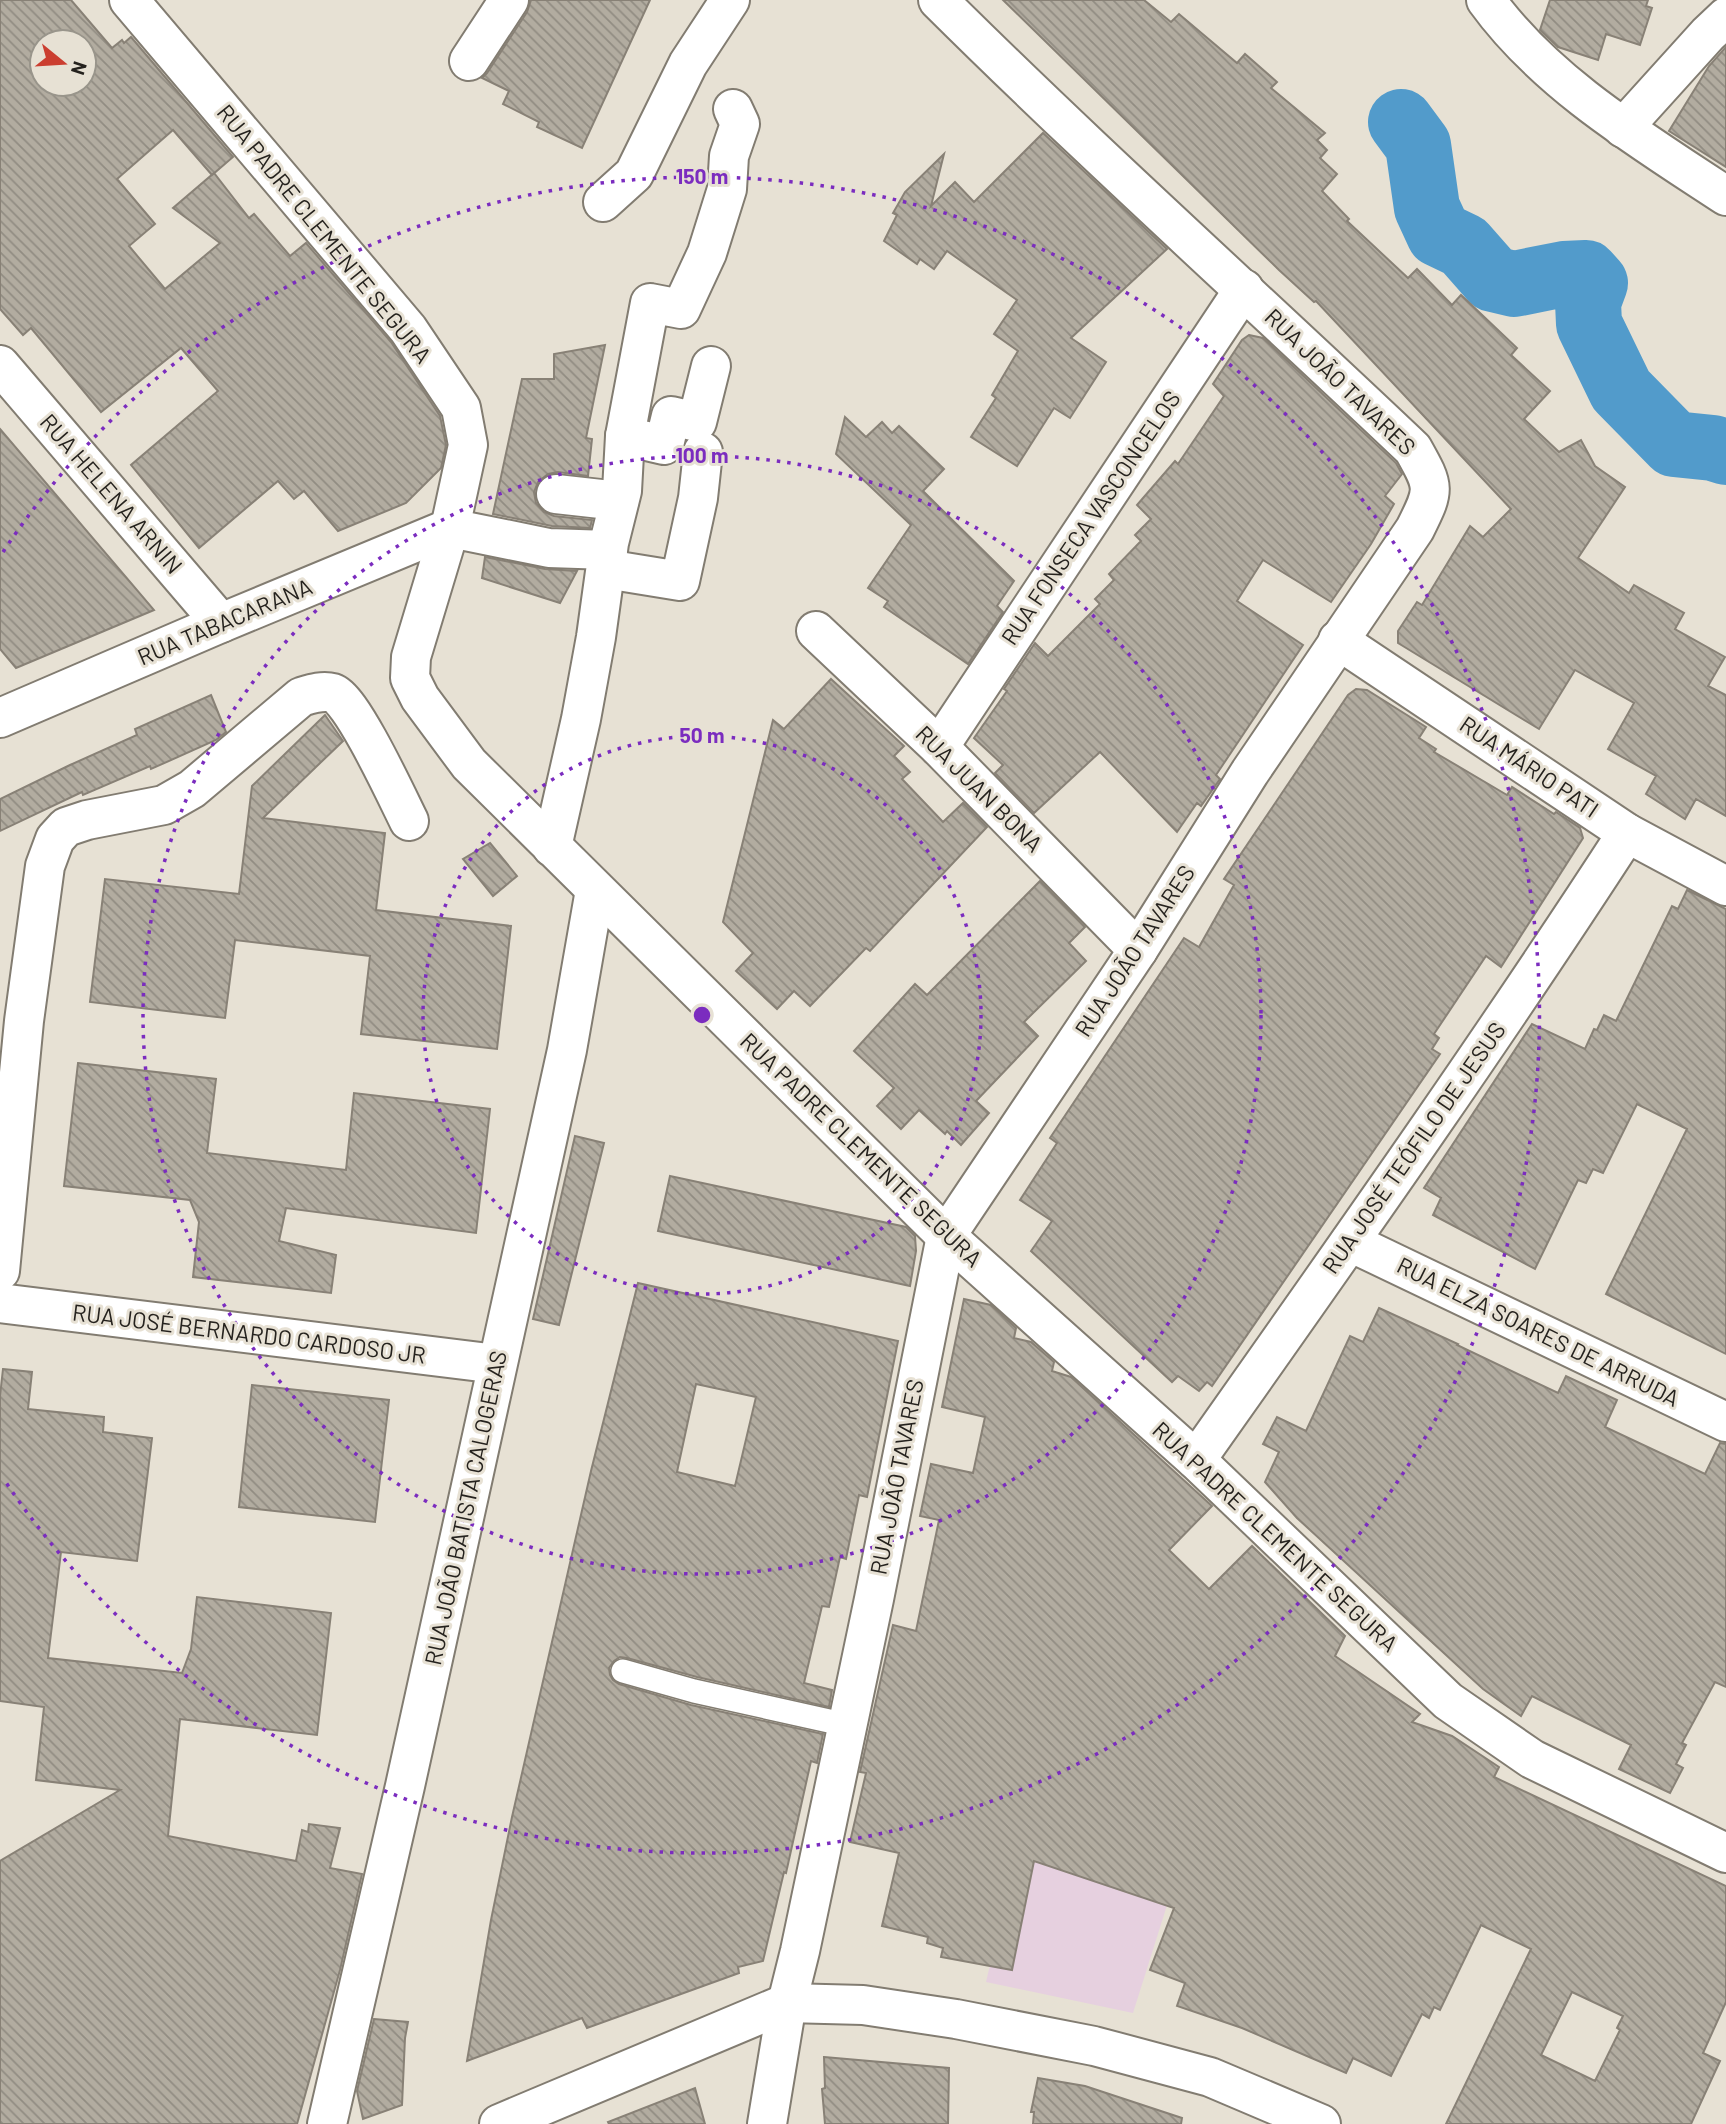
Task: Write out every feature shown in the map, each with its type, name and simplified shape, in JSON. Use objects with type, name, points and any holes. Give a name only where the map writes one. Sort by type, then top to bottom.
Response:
[{"type":"street","name":"RUA PADRE CLEMENTE SEGURA","points":[[129,0],[408,329],[461,408],[468,444],[450,528],[411,657],[410,678],[420,698],[469,764],[946,1236],[1196,1460],[1448,1701],[1532,1759],[1726,1853]]},
{"type":"street","points":[[469,61],[509,0]]},
{"type":"street","points":[[603,202],[634,174],[688,64],[730,0]]},
{"type":"street","name":"RUA JOÃO TAVARES","points":[[767,2124],[787,2003],[847,1725],[946,1236],[1138,950],[1250,772],[1415,529],[1429,501],[1430,479],[1413,449],[1244,289],[1058,119],[937,0]]},
{"type":"street","points":[[1486,0],[1547,68],[1623,128],[1726,196]]},
{"type":"street","points":[[1623,128],[1726,17]]},
{"type":"street","points":[[552,847],[581,719],[596,637],[607,559],[622,491],[625,436],[650,303],[681,309],[707,253],[727,189],[729,156],[740,124],[733,108]]},
{"type":"street","name":"RUA FONSECA VASCONCELOS","points":[[939,747],[1244,289]]},
{"type":"street","name":"RUA HELENA ARNIN","points":[[0,365],[221,623]]},
{"type":"street","points":[[625,436],[664,445],[671,416],[697,422],[711,366]]},
{"type":"street","points":[[450,528],[607,559],[680,581],[698,498],[703,452]]},
{"type":"street","points":[[556,494],[619,501]]},
{"type":"street","name":"RUA TABACARANA","points":[[0,718],[450,528]]},
{"type":"street","name":"RUA JUAN BONA","points":[[816,631],[939,747],[1138,950]]},
{"type":"street","name":"RUA MÁRIO PATI","points":[[1338,640],[1628,833],[1726,886]]},
{"type":"street","points":[[0,1271],[24,1021],[45,866],[55,839],[66,827],[87,820],[164,805],[192,789],[300,697],[318,692],[335,694],[346,703],[409,821]]},
{"type":"street","name":"RUA JOSÉ TEÓFILO DE JESUS","points":[[1196,1460],[1350,1242],[1628,833]]},
{"type":"street","name":"RUA JOÃO BATISTA CALOGERAS","points":[[327,2124],[405,1786],[567,1050],[595,890]]},
{"type":"street","name":"RUA ELZA SOARES DE ARRUDA","points":[[1350,1242],[1726,1422]]},
{"type":"street","name":"RUA JOSÉ BERNARDO CARDOSO JR","points":[[0,1303],[497,1364]]},
{"type":"street","points":[[499,2124],[787,2003],[863,2005],[956,2019],[1094,2046],[1210,2077],[1321,2124]]},
{"type":"lane","points":[[623,1671],[694,1691],[847,1725]]},
{"type":"shaded area","points":[[1062,1660],[1216,1750],[1133,2013],[986,1982]]},
{"type":"building","points":[[0,0],[71,0],[95,28],[28,28],[28,98],[98,98],[98,32],[112,48],[131,37],[233,157],[214,173],[249,218],[254,214],[290,256],[306,243],[391,342],[440,416],[446,445],[441,468],[406,503],[338,531],[304,491],[294,499],[278,481],[199,548],[131,465],[218,391],[181,348],[101,412],[31,328],[23,335],[0,309]],"holes":[[[173,130],[212,175],[173,208],[220,243],[165,289],[129,246],[155,224],[117,179]]]},
{"type":"building","points":[[531,0],[650,0],[582,148],[537,127],[539,122],[503,104],[509,91],[482,78],[527,12]]},
{"type":"building","points":[[1003,0],[1144,0],[1171,22],[1179,14],[1237,63],[1245,54],[1277,82],[1271,88],[1325,133],[1317,140],[1327,150],[1320,158],[1337,174],[1322,191],[1349,219],[1347,221],[1408,278],[1417,269],[1452,305],[1461,295],[1517,348],[1511,355],[1550,391],[1524,419],[1559,452],[1581,440],[1595,466],[1625,487],[1578,558],[1629,593],[1634,585],[1684,613],[1675,629],[1725,657],[1708,686],[1726,695],[1726,816],[1696,799],[1685,819],[1646,794],[1656,776],[1608,749],[1634,703],[1575,670],[1539,729],[1398,643],[1398,631],[1417,602],[1422,605],[1470,526],[1483,537],[1511,509],[1316,301],[1279,270]]},
{"type":"building","points":[[1550,0],[1648,0],[1646,6],[1652,8],[1640,45],[1606,34],[1598,60],[1558,47],[1540,30]]},
{"type":"building","points":[[1726,47],[1726,167],[1669,131],[1709,66]]},
{"type":"building","points":[[1043,133],[1167,249],[1071,338],[1106,362],[1070,418],[1054,408],[1017,466],[971,437],[996,398],[992,395],[1018,351],[994,334],[1017,300],[947,251],[934,269],[920,259],[917,264],[884,241],[897,215],[893,213],[905,192],[944,154],[931,206],[955,182],[974,202]]},
{"type":"building","points":[[1249,335],[1263,338],[1396,463],[1402,474],[1385,496],[1394,504],[1371,544],[1331,602],[1263,560],[1237,601],[1303,645],[1216,775],[1220,779],[1201,806],[1197,803],[1177,832],[1100,752],[1034,813],[995,773],[1003,765],[974,738],[1007,691],[1004,689],[1035,643],[1048,656],[1100,604],[1095,599],[1114,580],[1109,574],[1141,541],[1135,535],[1151,519],[1137,505],[1175,461],[1178,464],[1224,396],[1213,384],[1242,340]]},
{"type":"building","points":[[605,345],[586,438],[592,439],[588,476],[558,472],[548,474],[538,482],[534,492],[536,503],[544,512],[554,516],[592,520],[590,528],[552,526],[493,514],[522,379],[554,379],[554,354]]},
{"type":"building","points":[[845,417],[866,437],[882,422],[892,433],[899,426],[944,469],[923,491],[1014,581],[997,606],[1003,612],[968,664],[884,607],[888,601],[868,588],[911,525],[836,454]]},
{"type":"building","points":[[0,429],[154,610],[16,668],[0,649]]},
{"type":"building","points":[[485,557],[545,569],[577,571],[560,603],[482,578]]},
{"type":"building","points":[[831,679],[904,746],[894,756],[910,772],[902,779],[943,822],[963,803],[987,827],[870,951],[866,948],[810,1006],[794,991],[777,1009],[736,971],[753,953],[723,922],[773,720],[784,729]]},
{"type":"building","points":[[1356,689],[1367,690],[1426,727],[1419,738],[1436,749],[1434,752],[1507,795],[1512,787],[1554,814],[1556,812],[1580,828],[1583,838],[1501,967],[1486,956],[1434,1034],[1439,1038],[1432,1049],[1440,1054],[1212,1386],[1207,1382],[1199,1391],[1178,1376],[1172,1382],[1031,1251],[1052,1221],[1020,1200],[1057,1143],[1050,1138],[1184,938],[1199,947],[1234,885],[1224,879],[1348,695]]},
{"type":"building","points":[[211,695],[226,732],[216,740],[151,769],[150,766],[83,795],[82,792],[0,831],[0,799],[137,735],[135,729]]},
{"type":"building","points":[[325,715],[343,741],[263,818],[385,833],[376,910],[511,926],[497,1049],[361,1034],[370,956],[235,940],[225,1018],[90,1002],[105,879],[239,894],[252,786]]},
{"type":"building","points":[[490,843],[517,876],[493,896],[463,859]]},
{"type":"building","points":[[1040,881],[1085,927],[1069,943],[1086,961],[1024,1022],[1038,1036],[976,1101],[989,1113],[961,1145],[919,1110],[901,1129],[877,1106],[894,1088],[854,1051],[915,984],[927,995]]},
{"type":"building","points":[[1687,890],[1726,909],[1726,1354],[1606,1294],[1687,1129],[1637,1104],[1603,1173],[1593,1169],[1586,1183],[1578,1180],[1535,1269],[1433,1215],[1441,1198],[1424,1188],[1532,1024],[1585,1049],[1604,1015],[1616,1021],[1672,906],[1678,909]]},
{"type":"building","points":[[78,1063],[216,1079],[207,1153],[346,1170],[354,1093],[490,1109],[476,1233],[286,1208],[279,1241],[336,1255],[331,1293],[193,1277],[199,1222],[190,1200],[64,1186]]},
{"type":"building","points":[[575,1136],[604,1143],[559,1325],[533,1319]]},
{"type":"building","points":[[670,1176],[906,1227],[915,1236],[916,1251],[910,1286],[658,1231]]},
{"type":"building","points":[[638,1283],[898,1341],[867,1497],[859,1495],[846,1559],[840,1557],[829,1607],[822,1606],[804,1683],[832,1690],[829,1707],[627,1658],[620,1657],[609,1668],[613,1680],[619,1684],[691,1705],[823,1734],[817,1763],[811,1761],[763,1961],[738,1967],[739,1973],[587,2028],[582,2018],[467,2061],[512,1817],[591,1471]],"holes":[[[696,1384],[756,1397],[735,1486],[677,1472]]]},
{"type":"building","points":[[964,1299],[991,1305],[1016,1328],[1014,1338],[1031,1342],[1054,1362],[1052,1371],[1071,1377],[1212,1506],[1169,1550],[1209,1589],[1252,1546],[1345,1636],[1335,1656],[1420,1714],[1412,1722],[1452,1736],[1499,1767],[1494,1777],[1726,1886],[1726,2002],[1703,2053],[1720,2061],[1691,2124],[1446,2124],[1531,1949],[1481,1925],[1440,2010],[1434,2007],[1429,2018],[1422,2014],[1391,2076],[1353,2058],[1346,2073],[1242,2028],[1177,2006],[1185,1983],[1150,1970],[1174,1908],[1034,1861],[1012,1970],[941,1957],[943,1948],[927,1943],[928,1937],[882,1926],[899,1853],[850,1842],[866,1773],[860,1772],[893,1625],[916,1631],[939,1520],[920,1516],[931,1464],[973,1473],[985,1417],[942,1407]],"holes":[[[1572,1992],[1623,2016],[1617,2028],[1620,2030],[1595,2081],[1541,2055]]]},
{"type":"building","points":[[1379,1308],[1558,1393],[1566,1376],[1617,1400],[1605,1427],[1705,1474],[1720,1443],[1726,1444],[1726,1687],[1715,1682],[1682,1743],[1686,1745],[1676,1764],[1683,1768],[1670,1793],[1619,1769],[1631,1745],[1532,1696],[1521,1716],[1483,1689],[1297,1518],[1265,1482],[1279,1452],[1263,1444],[1277,1417],[1306,1431],[1350,1336],[1363,1342]]},
{"type":"building","points":[[3,1369],[32,1372],[28,1409],[104,1417],[103,1432],[152,1438],[137,1561],[61,1552],[48,1658],[182,1673],[191,1649],[197,1597],[331,1613],[317,1735],[180,1719],[168,1836],[296,1861],[302,1830],[308,1832],[309,1824],[340,1828],[330,1868],[362,1874],[340,1970],[297,2124],[0,2124],[0,1861],[120,1790],[36,1780],[44,1707],[0,1701],[0,1396]]},
{"type":"building","points":[[252,1385],[389,1400],[375,1522],[239,1507]]},
{"type":"building","points":[[374,2019],[408,2022],[402,2105],[363,2119],[357,2091]]},
{"type":"building","points":[[824,2057],[949,2068],[948,2124],[825,2124],[822,2089],[825,2088]]},
{"type":"building","points":[[1038,2078],[1085,2086],[1182,2118],[1181,2124],[1033,2124],[1034,2112],[1031,2112]]},
{"type":"building","points":[[695,2088],[705,2124],[608,2122]]},
{"type":"waterway","points":[[1401,122],[1418,145],[1427,208],[1439,234],[1464,246],[1493,279],[1514,284],[1564,274],[1586,273],[1595,283],[1588,302],[1589,324],[1621,390],[1674,444],[1726,452]]}]
